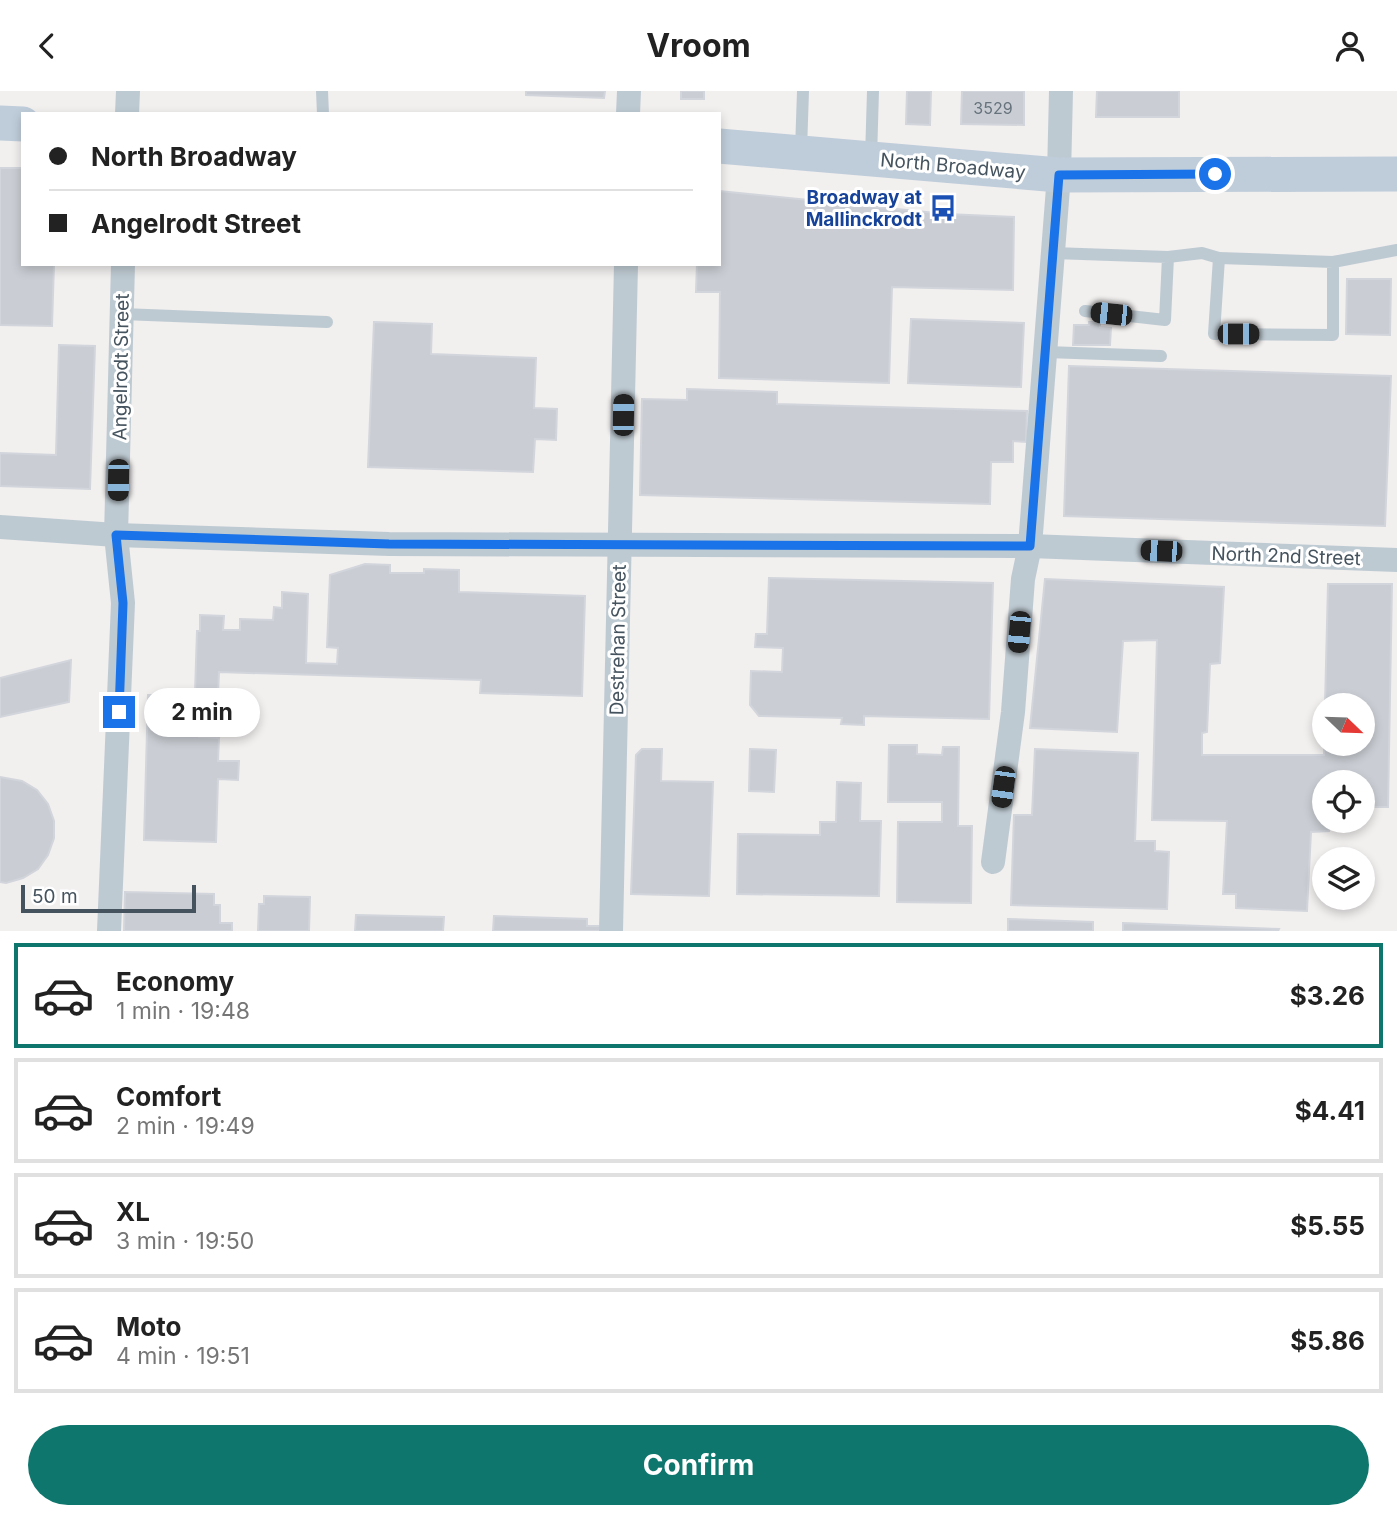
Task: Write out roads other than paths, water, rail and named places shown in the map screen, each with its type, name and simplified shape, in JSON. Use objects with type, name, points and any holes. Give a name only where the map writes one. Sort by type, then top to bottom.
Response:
[{"type":"main road","points":[[0,123],[21,124]]},
{"type":"main road","name":"North Broadway","points":[[721,146],[1059,175],[1397,174]]},
{"type":"street","points":[[127,112],[128,91]]},
{"type":"street","points":[[628,112],[629,91]]},
{"type":"street","points":[[993,862],[1013,712],[1023,579],[1030,546],[1059,175],[1060,91]]},
{"type":"street","name":"Angelrodt Street","points":[[109,931],[123,603],[116,535],[123,266]]},
{"type":"street","name":"Destrehan Street","points":[[611,931],[626,266]]},
{"type":"street","name":"North 2nd Street","points":[[0,527],[116,535],[389,544],[1030,546],[1397,559]]},
{"type":"lane","points":[[323,91],[323,112]]},
{"type":"lane","points":[[801,153],[803,91]]},
{"type":"lane","points":[[871,159],[873,91]]},
{"type":"lane","points":[[1053,253],[1168,257],[1202,253],[1219,258],[1333,262],[1397,250]]},
{"type":"lane","points":[[1084,311],[1165,320],[1168,257]]},
{"type":"lane","points":[[1219,258],[1214,334],[1333,335],[1333,262]]},
{"type":"lane","points":[[122,314],[327,322]]},
{"type":"lane","points":[[1046,352],[1161,356]]},
{"type":"place","name":"Broadway at Mallinckrodt","points":[[943,208]]}]
